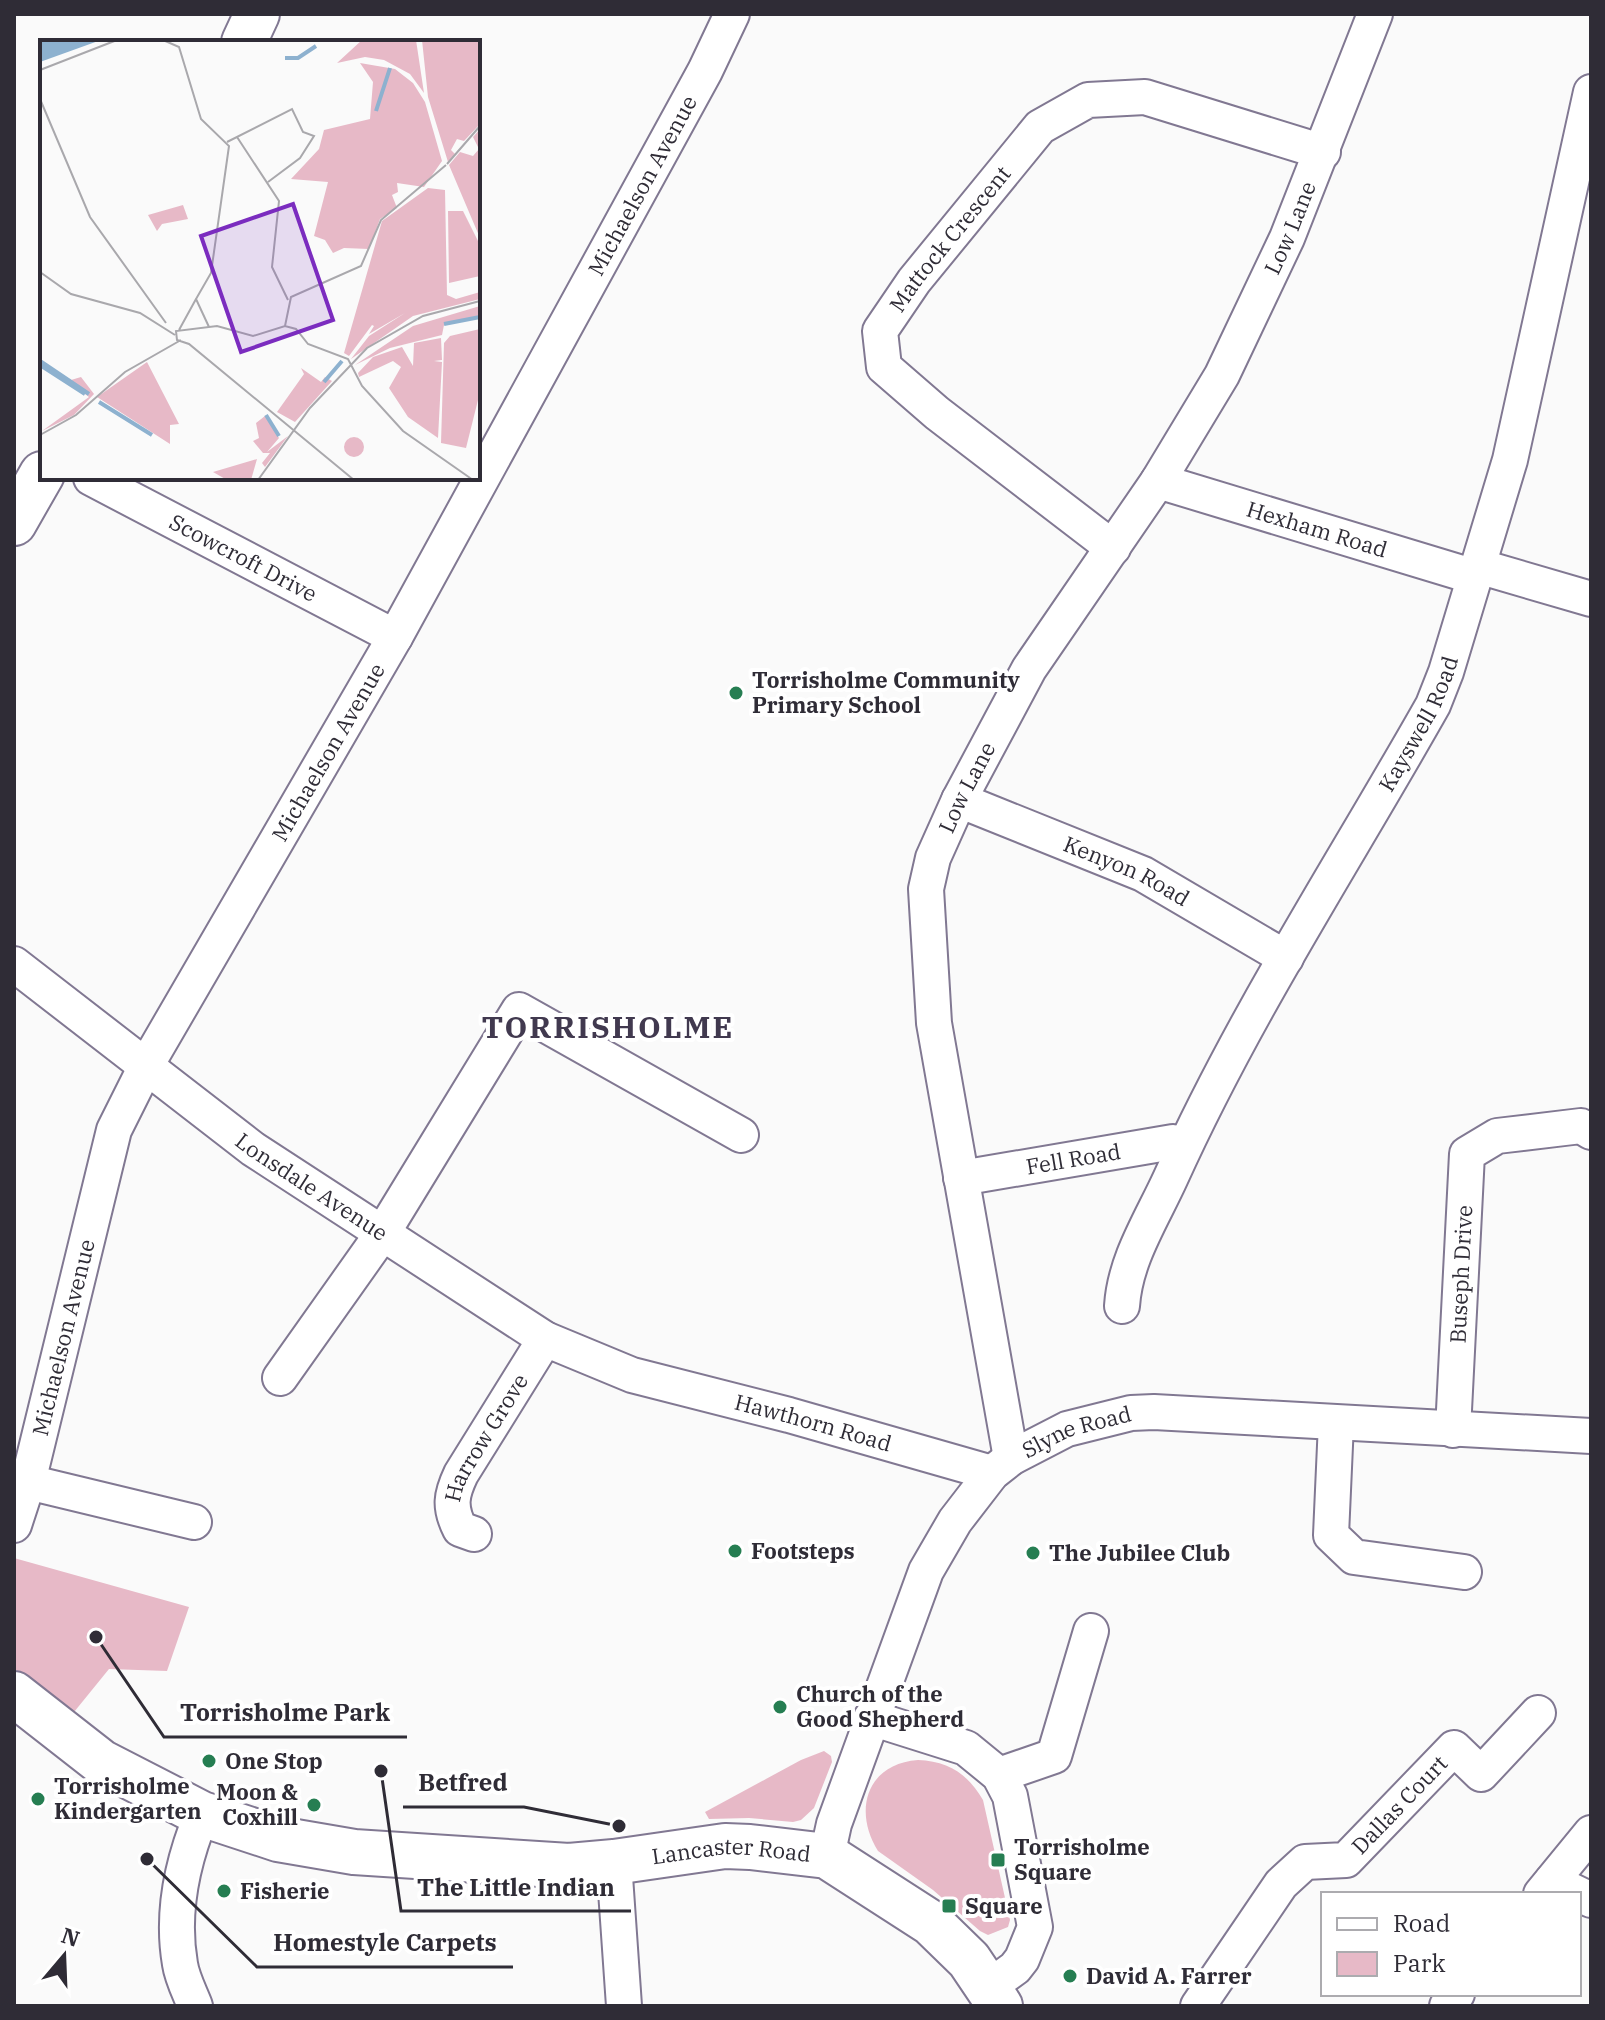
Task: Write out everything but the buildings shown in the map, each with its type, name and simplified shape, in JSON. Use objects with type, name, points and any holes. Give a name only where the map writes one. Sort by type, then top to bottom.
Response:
[{"type":"main road","points":[[245,40],[257,14]]},
{"type":"main road","points":[[14,523],[40,478]]},
{"type":"main road","name":"Lancaster Road","points":[[14,1694],[101,1762],[202,1814],[278,1839],[354,1852],[569,1866],[725,1846],[827,1856],[931,1923],[969,1960],[995,1997]]},
{"type":"street","name":"Michaelson Avenue","points":[[14,1525],[28,1482],[114,1130],[147,1064],[395,637],[705,71],[732,14]]},
{"type":"street","name":"Low Lane","points":[[1001,1465],[961,1178],[934,1023],[926,889],[933,858],[959,800],[1029,669],[1158,481],[1222,375],[1287,238],[1375,14]]},
{"type":"street","name":"Kayswell Road","points":[[1122,1306],[1128,1268],[1184,1147],[1286,958],[1433,705],[1510,460],[1591,92]]},
{"type":"street","name":"Mattock Crescent","points":[[1113,548],[937,413],[884,367],[880,331],[914,281],[1040,127],[1088,100],[1145,97],[1323,152]]},
{"type":"street","name":"Scowcroft Drive","points":[[95,480],[395,637]]},
{"type":"street","name":"Hexham Road","points":[[1158,481],[1477,571],[1591,599]]},
{"type":"street","name":"Kenyon Road","points":[[959,800],[1143,874],[1286,958]]},
{"type":"street","name":"Lonsdale Avenue","points":[[14,964],[253,1149],[545,1339],[632,1375]]},
{"type":"street","points":[[280,1378],[382,1234],[519,1010],[741,1135]]},
{"type":"street","name":"Buseph Drive","points":[[1453,1430],[1467,1154],[1497,1136],[1581,1126],[1591,1132]]},
{"type":"street","name":"Fell Road","points":[[961,1178],[1173,1142],[1184,1147]]},
{"type":"street","name":"Harrow Grove","points":[[474,1534],[460,1529],[452,1514],[451,1496],[461,1474],[545,1339]]},
{"type":"street","name":"Hawthorn Road","points":[[632,1375],[1001,1465]]},
{"type":"street","name":"Slyne Road","points":[[827,1856],[834,1824],[926,1571],[955,1521],[1001,1465],[1067,1429],[1131,1413],[1591,1436]]},
{"type":"street","points":[[1336,1423],[1331,1535],[1354,1557],[1464,1572]]},
{"type":"street","points":[[28,1482],[194,1522]]},
{"type":"street","points":[[999,1775],[1054,1756],[1091,1631]]},
{"type":"street","name":"Dallas Court","points":[[1198,2006],[1281,1884],[1305,1862],[1346,1860],[1454,1748],[1481,1774],[1538,1713]]},
{"type":"street","points":[[871,1718],[966,1748],[999,1775],[1010,1796],[1035,1927],[1022,1959],[995,1997]]},
{"type":"street","points":[[195,2006],[180,1965],[178,1899],[186,1854],[202,1814]]},
{"type":"street","points":[[1547,1888],[1591,1833]]},
{"type":"street","points":[[614,1862],[624,2006]]},
{"type":"green space","points":[[14,1558],[189,1607],[167,1671],[109,1669],[70,1717],[14,1668]]},
{"type":"green space","points":[[824,1751],[831,1756],[832,1762],[814,1808],[801,1820],[709,1819],[705,1812],[801,1760]]},
{"type":"green space","points":[[918,1760],[948,1766],[964,1776],[983,1800],[1010,1920],[1008,1927],[988,1935],[980,1931],[933,1890],[878,1851],[866,1820],[869,1792],[886,1770],[900,1763]]},
{"type":"place","name":"Torrisholme Community Primary School","points":[[736,693]]},
{"type":"place","name":"Footsteps","points":[[735,1551]]},
{"type":"place","name":"The Jubilee Club","points":[[1033,1553]]},
{"type":"place","name":"Torrisholme Park","points":[[96,1637]]},
{"type":"place","name":"Church of the Good Shepherd","points":[[780,1707]]},
{"type":"place","name":"One Stop","points":[[209,1761]]},
{"type":"place","name":"The Little Indian","points":[[381,1771]]},
{"type":"place","name":"Torrisholme Kindergarten","points":[[38,1799]]},
{"type":"place","name":"Moon & Coxhill","points":[[314,1805]]},
{"type":"place","name":"Betfred","points":[[619,1826]]},
{"type":"place","name":"Homestyle Carpets","points":[[147,1859]]},
{"type":"place","name":"Torrisholme Square","points":[[998,1860]]},
{"type":"place","name":"Fisherie","points":[[224,1891]]},
{"type":"place","name":"Square","points":[[949,1906]]},
{"type":"place","name":"David A. Farrer","points":[[1070,1976]]},
{"type":"district","name":"TORRISHOLME","points":[[608,1028]]}]
